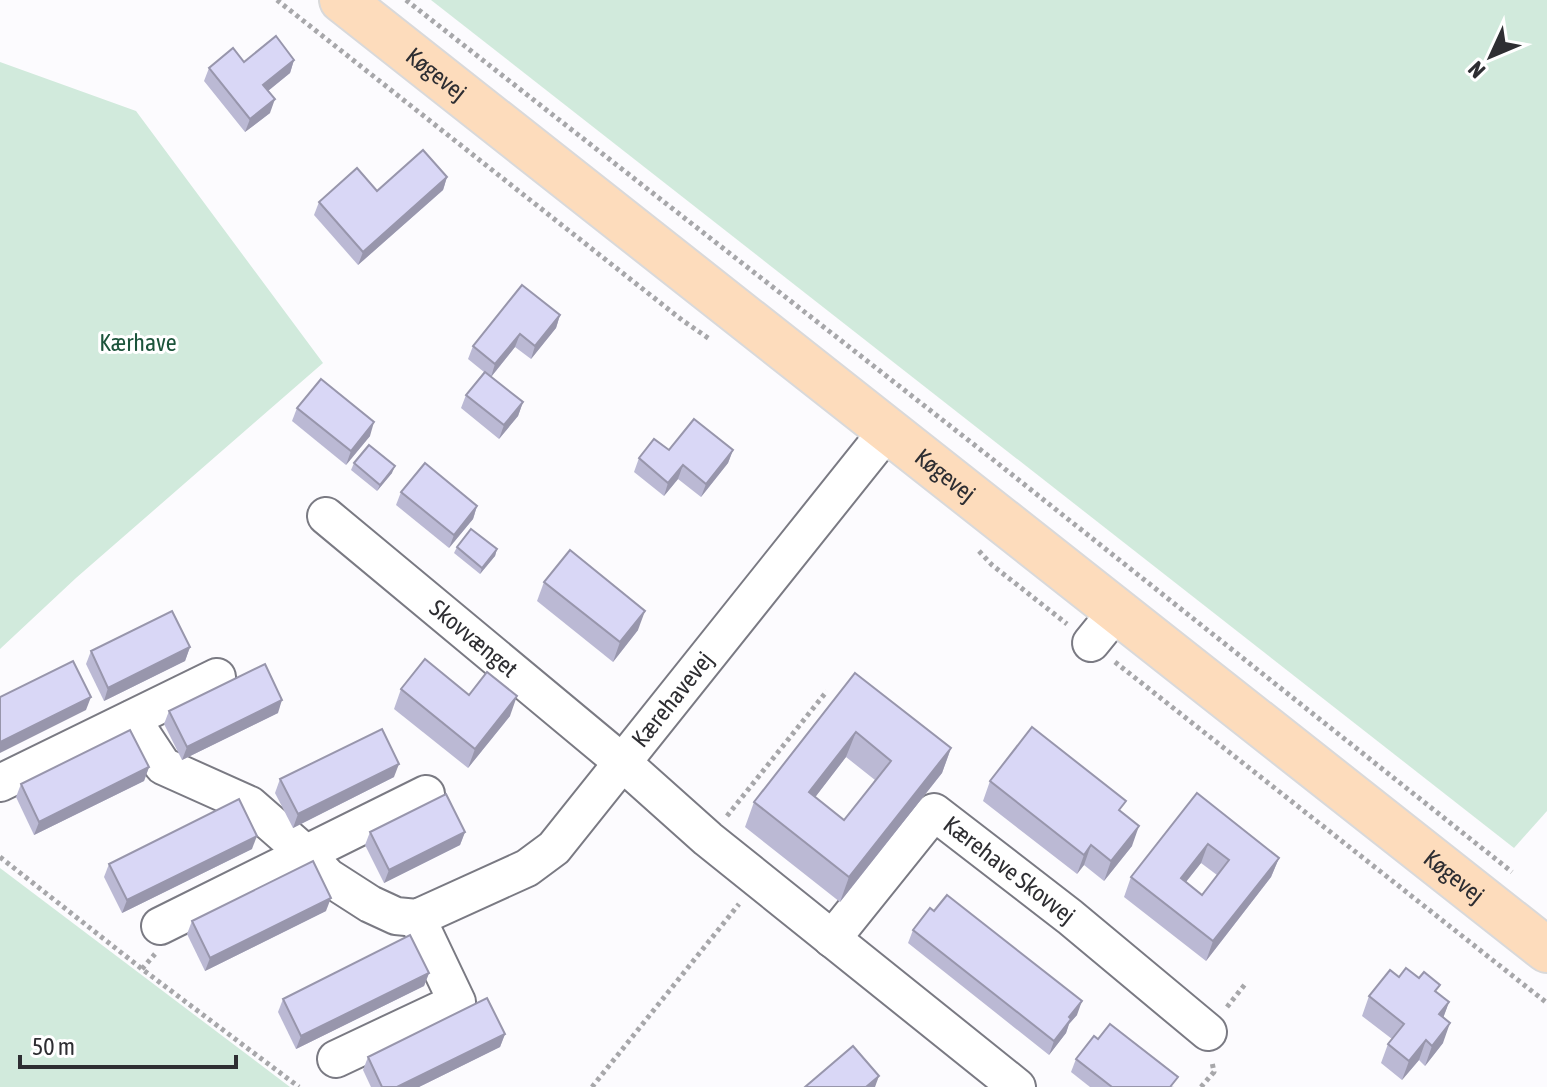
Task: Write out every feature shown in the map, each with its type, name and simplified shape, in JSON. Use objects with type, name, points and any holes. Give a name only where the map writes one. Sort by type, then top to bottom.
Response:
[{"type":"main road","name":"Køgevej","points":[[342,0],[888,430],[1104,627],[1547,950]]},
{"type":"street","name":"Kærehavevej","points":[[417,918],[527,868],[554,848],[888,430]]},
{"type":"street","name":"Skovvænget","points":[[326,516],[623,763]]},
{"type":"street","points":[[0,783],[217,677]]},
{"type":"street","points":[[132,719],[163,766],[250,805],[328,877],[370,904],[396,916],[417,918],[457,1002],[336,1059]]},
{"type":"street","points":[[623,763],[708,839],[832,939],[997,1082]]},
{"type":"street","points":[[160,926],[426,794]]},
{"type":"street","name":"Kærehave Skovvej","points":[[832,939],[934,812],[1070,917],[1208,1032]]},
{"type":"path","points":[[277,0],[717,345]]},
{"type":"path","points":[[406,0],[999,464],[1523,881]]},
{"type":"path","points":[[973,546],[992,565],[1104,627],[1547,1003]]},
{"type":"path","points":[[708,839],[827,691]]},
{"type":"path","points":[[0,857],[299,1087]]},
{"type":"path","points":[[592,1087],[759,880]]},
{"type":"green space","points":[[431,0],[1547,0],[1547,811],[1514,848]]},
{"type":"green space","name":"Kærhave","points":[[0,62],[136,111],[323,363],[76,578],[0,649]]},
{"type":"green space","points":[[0,868],[290,1087],[0,1087]]},
{"type":"building","points":[[276,36],[294,60],[263,85],[275,99],[250,119],[209,68],[233,48],[244,62]]},
{"type":"building","points":[[423,150],[447,177],[363,252],[319,202],[357,168],[377,191]]},
{"type":"building","points":[[522,285],[560,315],[535,346],[520,334],[495,364],[473,346]]},
{"type":"building","points":[[485,372],[523,402],[504,425],[466,395]]},
{"type":"building","points":[[321,379],[374,422],[351,451],[297,408]]},
{"type":"building","points":[[694,419],[733,450],[706,484],[683,465],[668,483],[639,458],[654,439],[669,450]]},
{"type":"building","points":[[369,445],[395,466],[380,485],[354,463]]},
{"type":"building","points":[[425,463],[477,506],[454,535],[401,492]]},
{"type":"building","points":[[471,529],[497,549],[482,568],[457,547]]},
{"type":"building","points":[[570,550],[645,611],[620,642],[544,582]]},
{"type":"building","points":[[172,611],[190,647],[108,688],[91,651]]},
{"type":"building","points":[[425,659],[469,695],[487,672],[517,696],[475,749],[401,689]]},
{"type":"building","points":[[73,661],[91,697],[0,742],[0,697]]},
{"type":"building","points":[[265,664],[282,700],[187,747],[169,711]]},
{"type":"building","points":[[855,673],[951,748],[849,877],[754,802]],"holes":[[[856,732],[891,761],[844,820],[809,792]]]},
{"type":"building","points":[[1032,727],[1126,801],[1119,810],[1139,826],[1111,861],[1091,845],[1084,855],[990,781]]},
{"type":"building","points":[[382,729],[399,764],[298,814],[280,779]]},
{"type":"building","points":[[130,730],[149,767],[39,822],[21,784]]},
{"type":"building","points":[[1197,793],[1279,858],[1213,941],[1131,877]],"holes":[[[1208,844],[1229,860],[1202,895],[1181,878]]]},
{"type":"building","points":[[446,794],[465,832],[389,870],[370,832]]},
{"type":"building","points":[[239,799],[257,836],[127,900],[109,864]]},
{"type":"building","points":[[313,861],[331,898],[210,958],[192,921]]},
{"type":"building","points":[[947,895],[1082,1001],[1054,1041],[913,930],[930,908],[934,911]]},
{"type":"building","points":[[410,935],[429,973],[301,1036],[283,999]]},
{"type":"building","points":[[1406,968],[1419,978],[1424,972],[1440,985],[1435,991],[1449,1002],[1439,1014],[1450,1023],[1432,1046],[1426,1040],[1409,1061],[1388,1044],[1404,1024],[1369,996],[1390,970],[1399,977]]},
{"type":"building","points":[[487,998],[505,1034],[397,1087],[382,1087],[368,1057]]},
{"type":"building","points":[[1110,1024],[1178,1077],[1170,1087],[1112,1087],[1076,1059],[1094,1036],[1098,1039]]},
{"type":"building","points":[[853,1046],[879,1076],[866,1087],[805,1087]]}]
